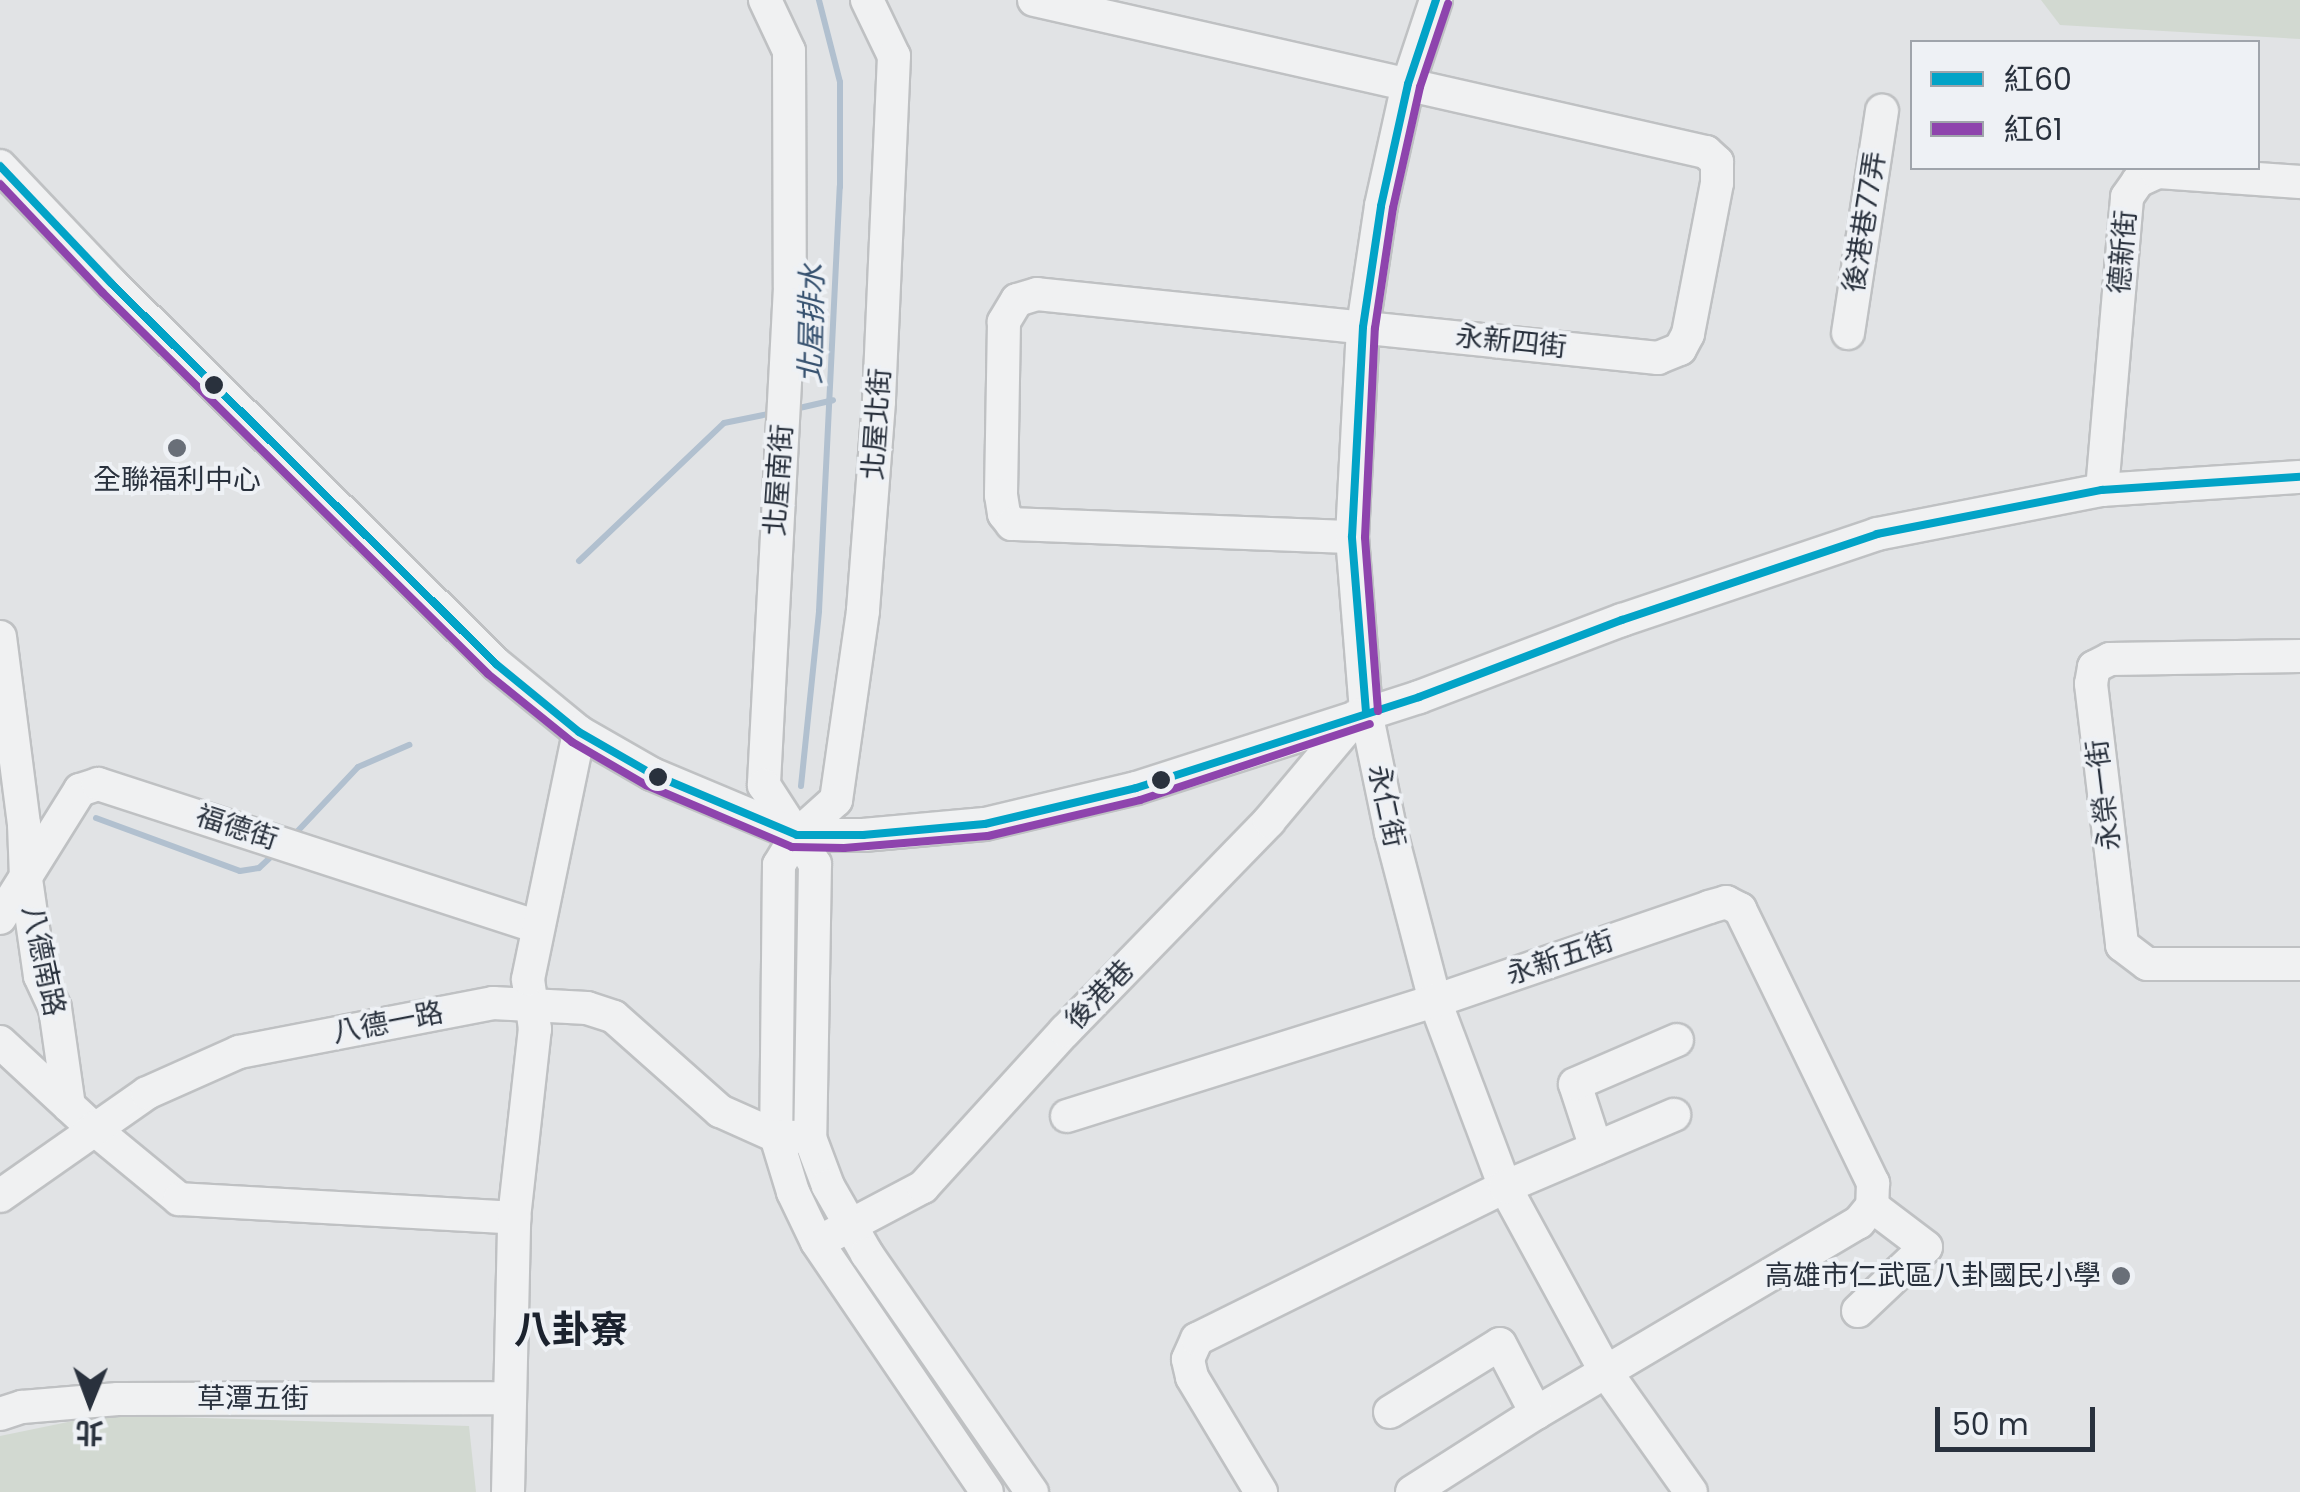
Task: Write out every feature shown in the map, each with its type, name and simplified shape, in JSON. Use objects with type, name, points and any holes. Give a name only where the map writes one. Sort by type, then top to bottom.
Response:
[{"type":"street","name":"北屋南街","points":[[764,0],[789,51],[788,345],[764,785],[797,835]]},
{"type":"street","name":"北屋北街","points":[[797,835],[836,800],[863,611],[879,402],[894,56],[867,0]]},
{"type":"street","name":"永新四街","points":[[1034,0],[1706,152],[1717,162],[1717,183],[1688,334],[1680,349],[1658,358],[1037,294],[1017,300],[1004,322],[1001,495],[1012,524],[1352,536]]},
{"type":"street","name":"永仁街","points":[[1436,0],[1408,84],[1381,206],[1363,327],[1352,536],[1362,714],[1435,1001],[1505,1187],[1606,1372],[1692,1492]]},
{"type":"street","name":"後港巷77弄","points":[[1848,333],[1882,111]]},
{"type":"street","points":[[0,166],[111,283],[496,664],[580,732],[652,774],[797,835],[862,836],[1027,816],[1136,788],[1362,714],[1878,534],[2102,490],[2300,477]]},
{"type":"street","name":"德新街","points":[[2102,490],[2127,197],[2138,182],[2158,172],[2300,182]]},
{"type":"street","name":"八德南路","points":[[0,636],[40,976],[55,1008],[68,1106]]},
{"type":"street","name":"永榮一街","points":[[2300,656],[2110,659],[2094,667],[2091,684],[2122,945],[2146,964],[2300,964]]},
{"type":"street","name":"後港巷","points":[[817,1242],[923,1187],[1065,1031],[1269,820],[1362,714]]},
{"type":"street","points":[[508,1492],[507,1398],[514,1218],[535,1029],[528,1004],[537,928],[580,732]]},
{"type":"street","name":"福德街","points":[[0,918],[80,790],[106,785],[537,928]]},
{"type":"street","points":[[797,835],[779,865],[776,1136],[793,1192],[817,1242],[987,1492]]},
{"type":"street","points":[[797,835],[815,864],[810,1138],[850,1227],[1032,1492]]},
{"type":"street","name":"永新五街","points":[[1067,1116],[1435,1001],[1726,902],[1740,909],[1873,1183],[1872,1206]]},
{"type":"street","name":"八德一路","points":[[0,1196],[147,1093],[240,1052],[493,1003],[587,1008],[614,1017],[720,1111],[776,1136],[810,1138]]},
{"type":"street","points":[[1596,1148],[1575,1084],[1676,1040]]},
{"type":"street","points":[[0,1042],[93,1128],[179,1199],[514,1218]]},
{"type":"street","points":[[1260,1492],[1192,1377],[1188,1359],[1197,1339],[1505,1187],[1674,1115]]},
{"type":"street","points":[[1412,1492],[1536,1413],[1859,1222],[1872,1206],[1926,1248],[1858,1311]]},
{"type":"street","points":[[1390,1412],[1500,1344],[1536,1413]]},
{"type":"street","name":"草潭五街","points":[[0,1414],[22,1407],[118,1399],[507,1398]]},
{"type":"shaded area","points":[[2041,0],[2300,0],[2300,39],[2060,25]]},
{"type":"shaded area","points":[[102,1415],[469,1426],[476,1492],[0,1492],[0,1436]]},
{"type":"waterway","name":"北屋排水","points":[[801,786],[819,611],[840,187],[840,82],[819,0]]},
{"type":"waterway","name":"北屋排水","points":[[795,409],[833,400]]},
{"type":"waterway","name":"北屋排水","points":[[579,561],[724,423],[773,413]]},
{"type":"waterway","name":"北屋排水","points":[[294,835],[358,767],[409,745]]},
{"type":"waterway","name":"北屋排水","points":[[96,818],[240,871],[259,868],[274,854]]},
{"type":"transit line","name":"紅60","points":[[1366,712],[1352,537],[1363,327],[1381,206],[1408,84],[1436,0]]},
{"type":"transit line","name":"紅61","points":[[1378,711],[1365,537],[1375,328],[1393,208],[1420,87],[1448,4]]},
{"type":"transit line","name":"紅60","points":[[0,166],[111,283],[496,664],[579,732],[652,774],[797,835],[863,835],[985,824],[1136,788],[1419,697],[1622,620],[1877,534],[2102,490],[2300,477]]},
{"type":"transit line","name":"紅61","points":[[0,184],[102,292],[488,674],[572,742],[646,785],[792,847],[844,848],[988,836],[1140,800],[1370,724]]},
{"type":"place","name":"全聯福利中心","points":[[177,448]]},
{"type":"place","name":"高雄市仁武區八卦國民小學","points":[[2121,1276]]},
{"type":"district","name":"八卦寮","points":[[571,1330]]}]
